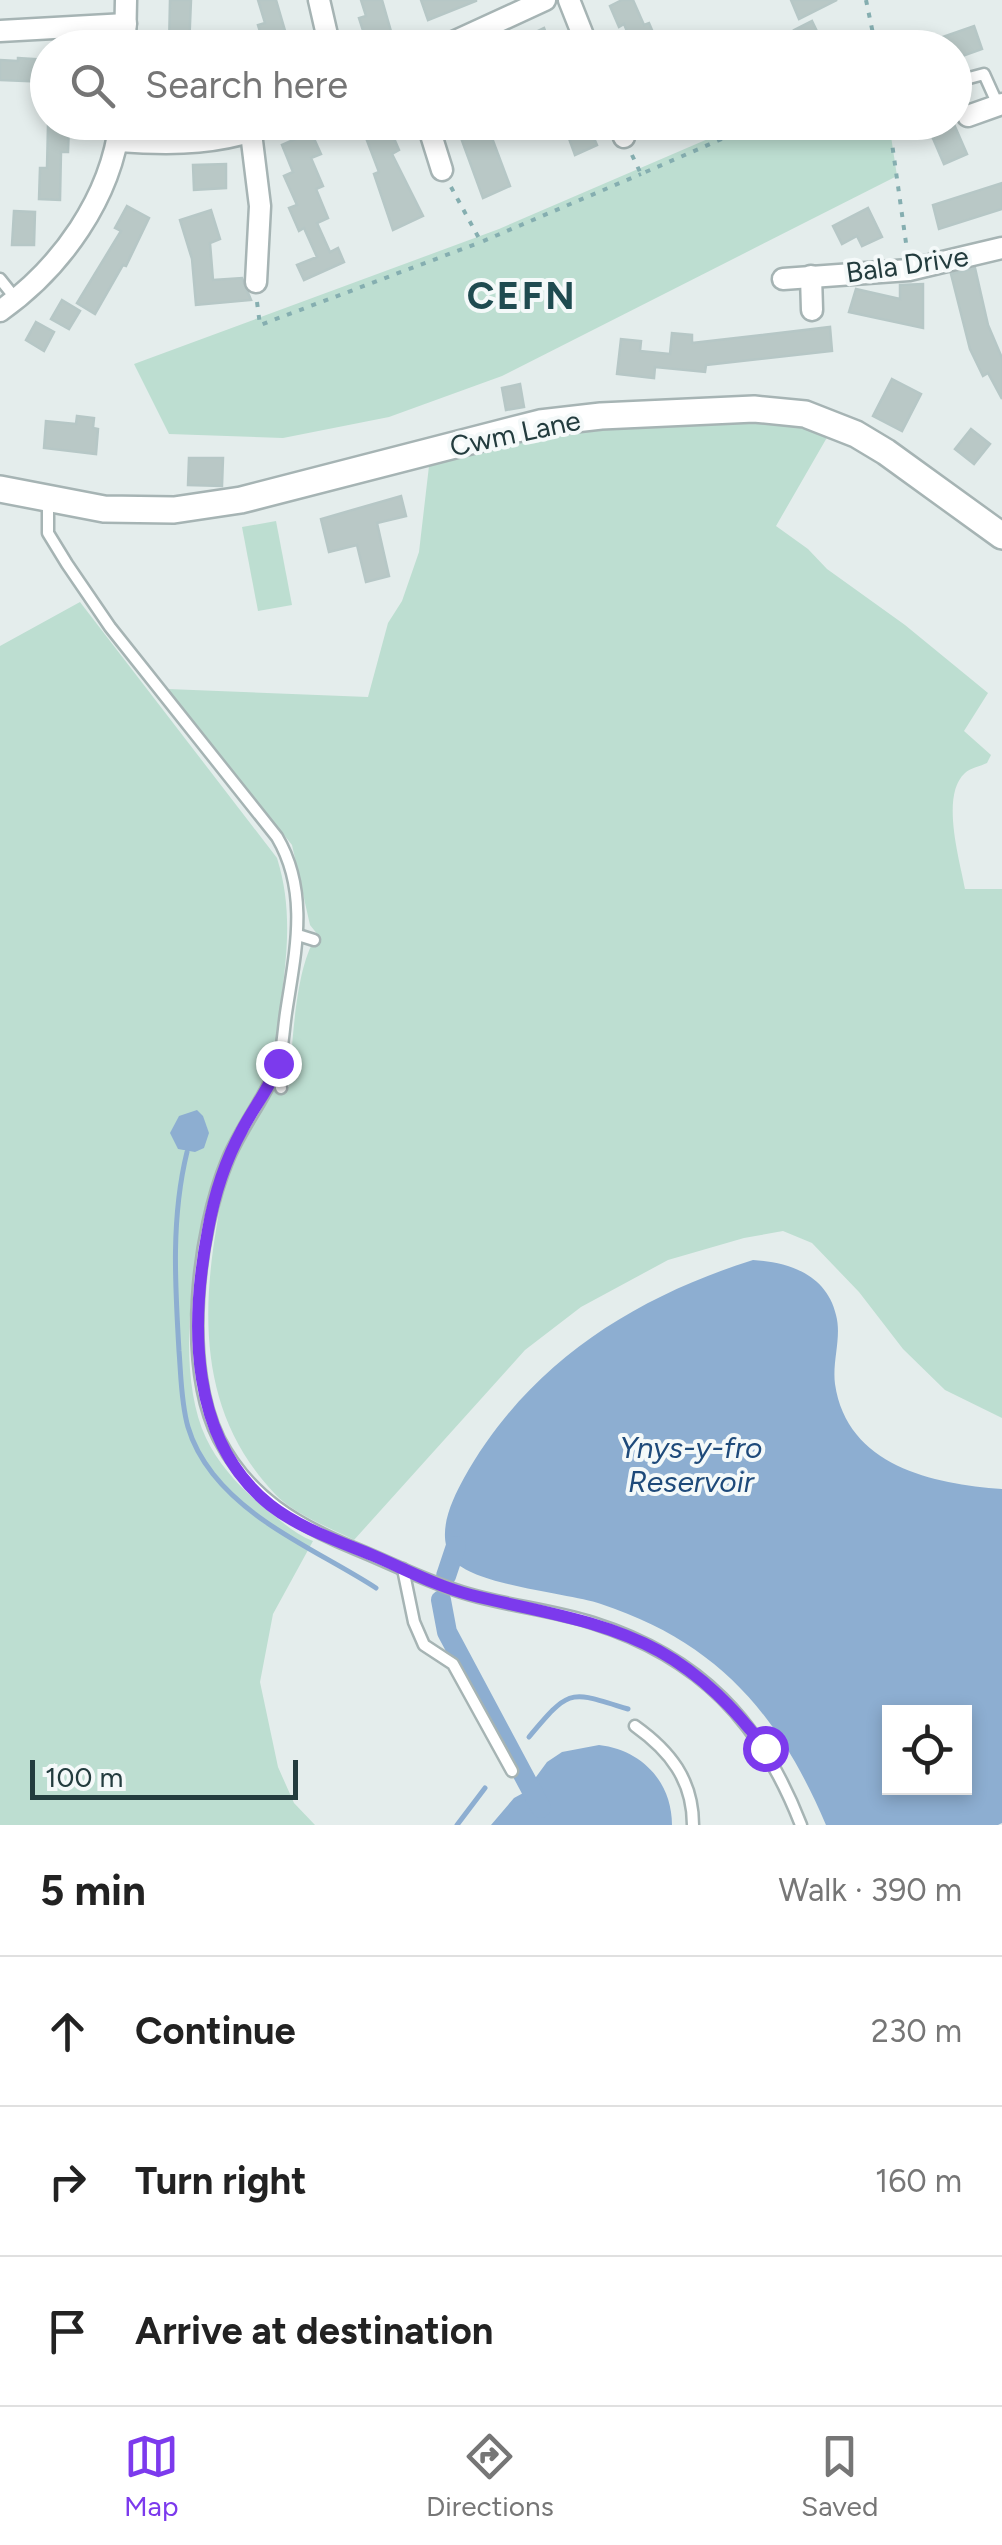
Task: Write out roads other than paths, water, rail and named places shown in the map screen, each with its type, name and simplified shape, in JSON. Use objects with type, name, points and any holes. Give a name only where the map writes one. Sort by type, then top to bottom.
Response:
[{"type":"street","points":[[126,0],[126,30]]},
{"type":"street","points":[[319,0],[326,30]]},
{"type":"street","points":[[474,30],[522,5],[545,0]]},
{"type":"street","points":[[569,0],[581,30]]},
{"type":"street","points":[[0,31],[126,24]]},
{"type":"street","points":[[972,115],[1000,105]]},
{"type":"street","points":[[8,306],[66,250],[103,187],[117,140]]},
{"type":"street","points":[[154,140],[172,144],[201,140]]},
{"type":"street","points":[[253,140],[260,206],[256,282]]},
{"type":"street","points":[[432,140],[442,170]]},
{"type":"street","name":"Bala Drive","points":[[783,280],[909,270],[1002,249]]},
{"type":"street","name":"Bala Drive","points":[[811,276],[812,310]]},
{"type":"street","name":"Cwm Lane","points":[[0,489],[104,509],[174,510],[241,500],[540,423],[754,409],[805,414],[856,434],[1002,536]]},
{"type":"lane","points":[[972,77],[984,74],[1000,105]]},
{"type":"lane","points":[[0,279],[8,306]]},
{"type":"lane","points":[[48,500],[48,532],[67,564],[110,627],[285,850],[294,881],[298,934],[286,987],[278,1063],[281,1088]]},
{"type":"lane","points":[[298,934],[314,935]]},
{"type":"lane","points":[[278,1063],[226,1163],[208,1226],[201,1281],[198,1331],[204,1398],[233,1464],[271,1506],[317,1532],[466,1594],[594,1623],[646,1645],[686,1668],[728,1704],[765,1748],[800,1824]]},
{"type":"lane","points":[[403,1569],[414,1622],[424,1645],[453,1664],[512,1771]]},
{"type":"lane","points":[[634,1726],[678,1766],[687,1784],[693,1825]]},
{"type":"water","points":[[197,1110],[209,1133],[204,1148],[195,1152],[178,1149],[170,1133],[179,1116]]},
{"type":"water","name":"Ynys-y-fro Reservoir","points":[[753,1260],[805,1273],[824,1290],[836,1315],[835,1384],[843,1412],[856,1434],[875,1452],[922,1475],[1002,1489],[1002,1823],[826,1825],[788,1750],[765,1717],[712,1662],[643,1620],[601,1604],[477,1575],[451,1557],[445,1527],[455,1496],[490,1438],[519,1402],[551,1369],[587,1341],[666,1294]]},
{"type":"water","points":[[599,1745],[629,1754],[652,1771],[667,1795],[672,1825],[491,1825],[514,1798],[525,1792],[547,1762],[562,1752]]},
{"type":"waterway","points":[[187,1152],[178,1201],[176,1276],[183,1399],[192,1440],[213,1474],[248,1509],[376,1588]]},
{"type":"waterway","points":[[446,1576],[456,1546]]},
{"type":"waterway","points":[[441,1600],[447,1632],[541,1808]]},
{"type":"waterway","points":[[529,1737],[554,1709],[572,1698],[594,1699],[628,1709]]},
{"type":"waterway","points":[[457,1825],[485,1788]]},
{"type":"district","name":"CEFN","points":[[522,296]]}]
